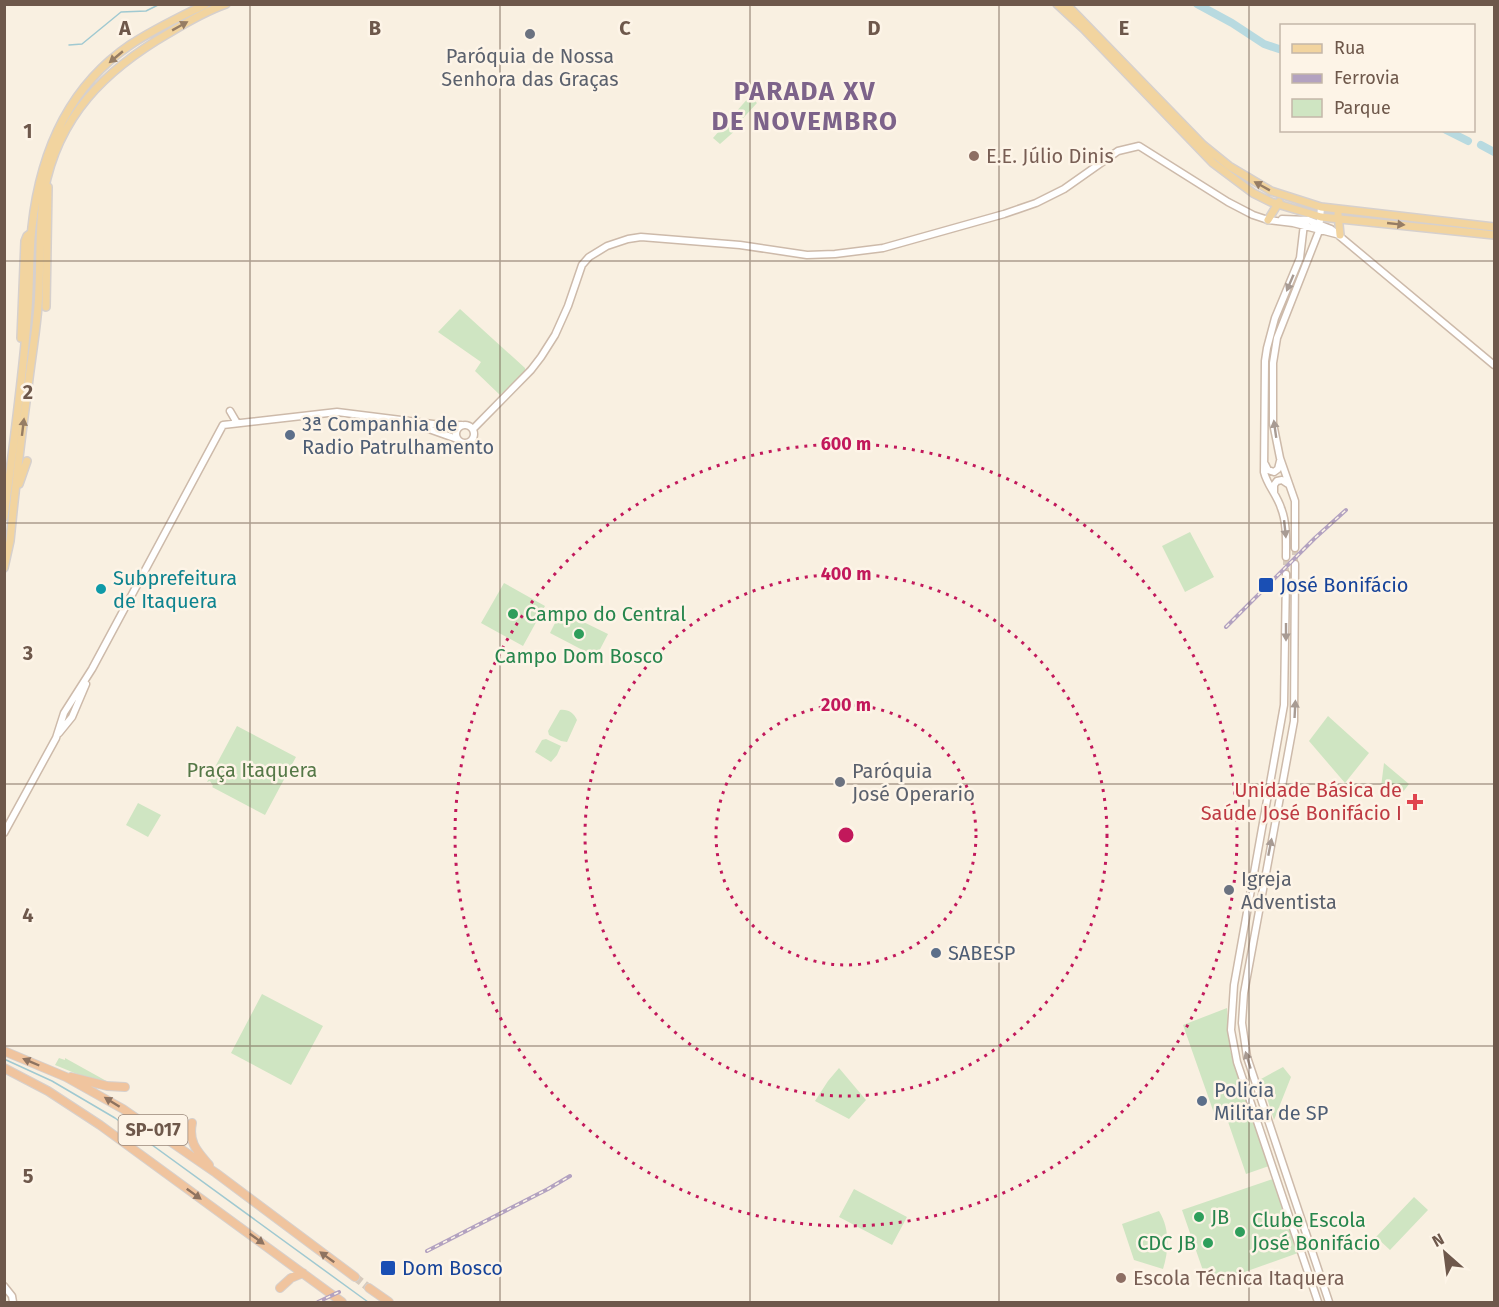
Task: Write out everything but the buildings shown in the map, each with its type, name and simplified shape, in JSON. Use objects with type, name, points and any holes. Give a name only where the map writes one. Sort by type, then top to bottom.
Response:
[{"type":"highway","name":"SP-017","points":[[4,1051],[66,1077],[117,1106],[216,1173],[355,1277]]},
{"type":"highway","name":"SP-017","points":[[4,1068],[48,1091],[100,1125],[342,1302]]},
{"type":"highway","points":[[66,1077],[106,1086],[125,1087]]},
{"type":"highway","points":[[192,1123],[190,1136],[194,1147],[216,1173]]},
{"type":"highway","points":[[280,1288],[291,1278],[303,1273]]},
{"type":"highway","points":[[369,1288],[389,1302]]},
{"type":"main road","points":[[4,517],[20,382],[25,241],[31,232],[39,184],[49,146],[61,121],[80,93],[101,70],[129,46],[206,4]]},
{"type":"main road","points":[[4,568],[10,541],[38,306],[40,233],[47,179],[64,133],[100,82],[150,44],[226,4]]},
{"type":"main road","points":[[1057,4],[1213,163],[1251,192],[1321,220],[1494,364]]},
{"type":"main road","points":[[1066,4],[1216,156],[1240,173],[1285,196],[1321,207],[1494,227]]},
{"type":"main road","points":[[458,439],[456,433],[483,417],[531,370],[547,348],[568,306],[582,265],[597,251],[628,239],[654,238],[740,245],[807,255],[835,255],[883,248],[1036,203],[1064,189],[1118,151],[1139,146],[1253,216],[1340,235]]},
{"type":"main road","points":[[46,307],[49,194],[47,179]]},
{"type":"main road","points":[[1268,220],[1277,204],[1285,196]]},
{"type":"main road","points":[[1295,548],[1296,512],[1280,458],[1273,413],[1274,351],[1319,231],[1321,207]]},
{"type":"main road","points":[[1339,209],[1342,219],[1340,235]]},
{"type":"main road","points":[[1277,221],[1288,218],[1342,219],[1494,236]]},
{"type":"main road","points":[[1286,557],[1285,522],[1282,509],[1265,478],[1263,458],[1265,362],[1275,318],[1300,258],[1304,227],[1308,220]]},
{"type":"main road","points":[[31,232],[40,233],[47,246]]},
{"type":"main road","points":[[1303,245],[1313,248]]},
{"type":"main road","points":[[230,411],[237,423]]},
{"type":"main road","points":[[4,833],[57,736],[65,713],[92,670],[223,425],[337,412],[449,426],[467,426]]},
{"type":"main road","points":[[402,420],[458,439],[463,443],[472,440],[474,435],[467,426]]},
{"type":"main road","points":[[1263,458],[1268,470],[1274,472],[1278,469],[1280,458]]},
{"type":"main road","points":[[15,492],[27,461]]},
{"type":"main road","points":[[1274,494],[1274,485],[1277,481],[1282,480],[1290,486]]},
{"type":"main road","points":[[1295,564],[1294,721],[1242,1005],[1244,1046],[1329,1302]]},
{"type":"main road","points":[[1286,574],[1284,705],[1241,948],[1232,1004],[1231,1030],[1236,1060],[1318,1302]]},
{"type":"main road","points":[[57,736],[72,717],[92,670]]},
{"type":"main road","points":[[65,713],[70,711],[72,717]]},
{"type":"main road","points":[[1241,948],[1249,949],[1251,957]]},
{"type":"main road","points":[[1274,1174],[1282,1162]]},
{"type":"main road","points":[[1274,1174],[1286,1174]]},
{"type":"main road","points":[[4,1286],[10,1291],[13,1302]]},
{"type":"green space","points":[[750,96],[757,103],[735,127],[737,129],[720,144],[713,138]]},
{"type":"green space","points":[[460,309],[525,368],[525,372],[500,395],[475,371],[481,362],[438,332]]},
{"type":"green space","points":[[1190,532],[1214,577],[1185,592],[1162,546]]},
{"type":"green space","name":"Campo do Central","points":[[504,583],[545,606],[523,646],[481,623]]},
{"type":"green space","name":"Campo Dom Bosco","points":[[561,611],[608,634],[596,657],[550,633]]},
{"type":"green space","points":[[560,710],[570,712],[577,720],[567,742],[549,735],[548,731]]},
{"type":"green space","points":[[1328,716],[1369,753],[1345,783],[1309,741]]},
{"type":"green space","name":"Praça Itaquera","points":[[237,726],[296,757],[265,815],[212,787],[210,781],[207,782]]},
{"type":"green space","points":[[546,739],[561,746],[551,762],[535,752],[542,740]]},
{"type":"green space","points":[[1384,763],[1409,784],[1397,800],[1381,787]]},
{"type":"green space","points":[[138,803],[161,815],[148,837],[126,825]]},
{"type":"green space","points":[[262,994],[323,1026],[291,1085],[231,1053]]},
{"type":"green space","points":[[1227,1008],[1230,1050],[1269,1166],[1246,1174],[1225,1113],[1215,1116],[1183,1025]]},
{"type":"green space","points":[[59,1058],[65,1060],[65,1058],[110,1083],[94,1081],[55,1065]]},
{"type":"green space","points":[[1283,1067],[1291,1077],[1274,1120],[1261,1079]]},
{"type":"green space","points":[[839,1068],[866,1100],[849,1119],[815,1101]]},
{"type":"green space","name":"Clube Escola José Bonifácio","points":[[1273,1179],[1298,1253],[1208,1285],[1182,1210]]},
{"type":"green space","points":[[854,1189],[907,1217],[892,1245],[839,1217]]},
{"type":"green space","points":[[1414,1197],[1428,1210],[1390,1250],[1376,1237]]},
{"type":"green space","points":[[1159,1211],[1165,1225],[1167,1240],[1163,1269],[1134,1260],[1122,1224]]},
{"type":"waterway","points":[[69,45],[82,44],[121,12],[146,11],[160,4]]},
{"type":"waterway","points":[[1197,4],[1264,44],[1280,49]]},
{"type":"waterway","points":[[1450,132],[1468,141]]},
{"type":"waterway","points":[[1481,145],[1494,152]]},
{"type":"waterway","points":[[4,1059],[52,1081],[115,1118],[368,1302]]},
{"type":"tunnel","points":[[1295,548],[1295,564]]},
{"type":"tunnel","points":[[1286,557],[1286,574]]},
{"type":"tunnel","points":[[355,1277],[369,1288]]},
{"type":"railway","points":[[1226,627],[1346,510]]},
{"type":"railway","points":[[427,1251],[570,1176]]},
{"type":"railway","points":[[318,1302],[339,1292]]},
{"type":"place","name":"Paróquia de Nossa Senhora das Graças","points":[[530,34]]},
{"type":"place","name":"E.E. Júlio Dinis","points":[[974,156]]},
{"type":"place","name":"3ª Companhia de Radio Patrulhamento","points":[[290,435]]},
{"type":"place","name":"José Bonifácio","points":[[1266,585]]},
{"type":"place","name":"Subprefeitura de Itaquera","points":[[101,589]]},
{"type":"place","name":"Campo do Central","points":[[513,614]]},
{"type":"place","name":"Campo Dom Bosco","points":[[579,634]]},
{"type":"place","name":"Paróquia José Operario","points":[[840,782]]},
{"type":"place","name":"Unidade Básica de Saúde José Bonifácio I","points":[[1415,802]]},
{"type":"place","name":"Igreja Adventista","points":[[1229,890]]},
{"type":"place","name":"SABESP","points":[[936,953]]},
{"type":"place","name":"Policia Militar de SP","points":[[1202,1101]]},
{"type":"place","name":"JB","points":[[1199,1217]]},
{"type":"place","name":"Clube Escola José Bonifácio","points":[[1240,1232]]},
{"type":"place","name":"CDC JB","points":[[1208,1243]]},
{"type":"place","name":"Dom Bosco","points":[[388,1268]]},
{"type":"place","name":"Escola Técnica Itaquera","points":[[1121,1278]]},
{"type":"district","name":"PARADA XV DE NOVEMBRO","points":[[805,106]]}]
